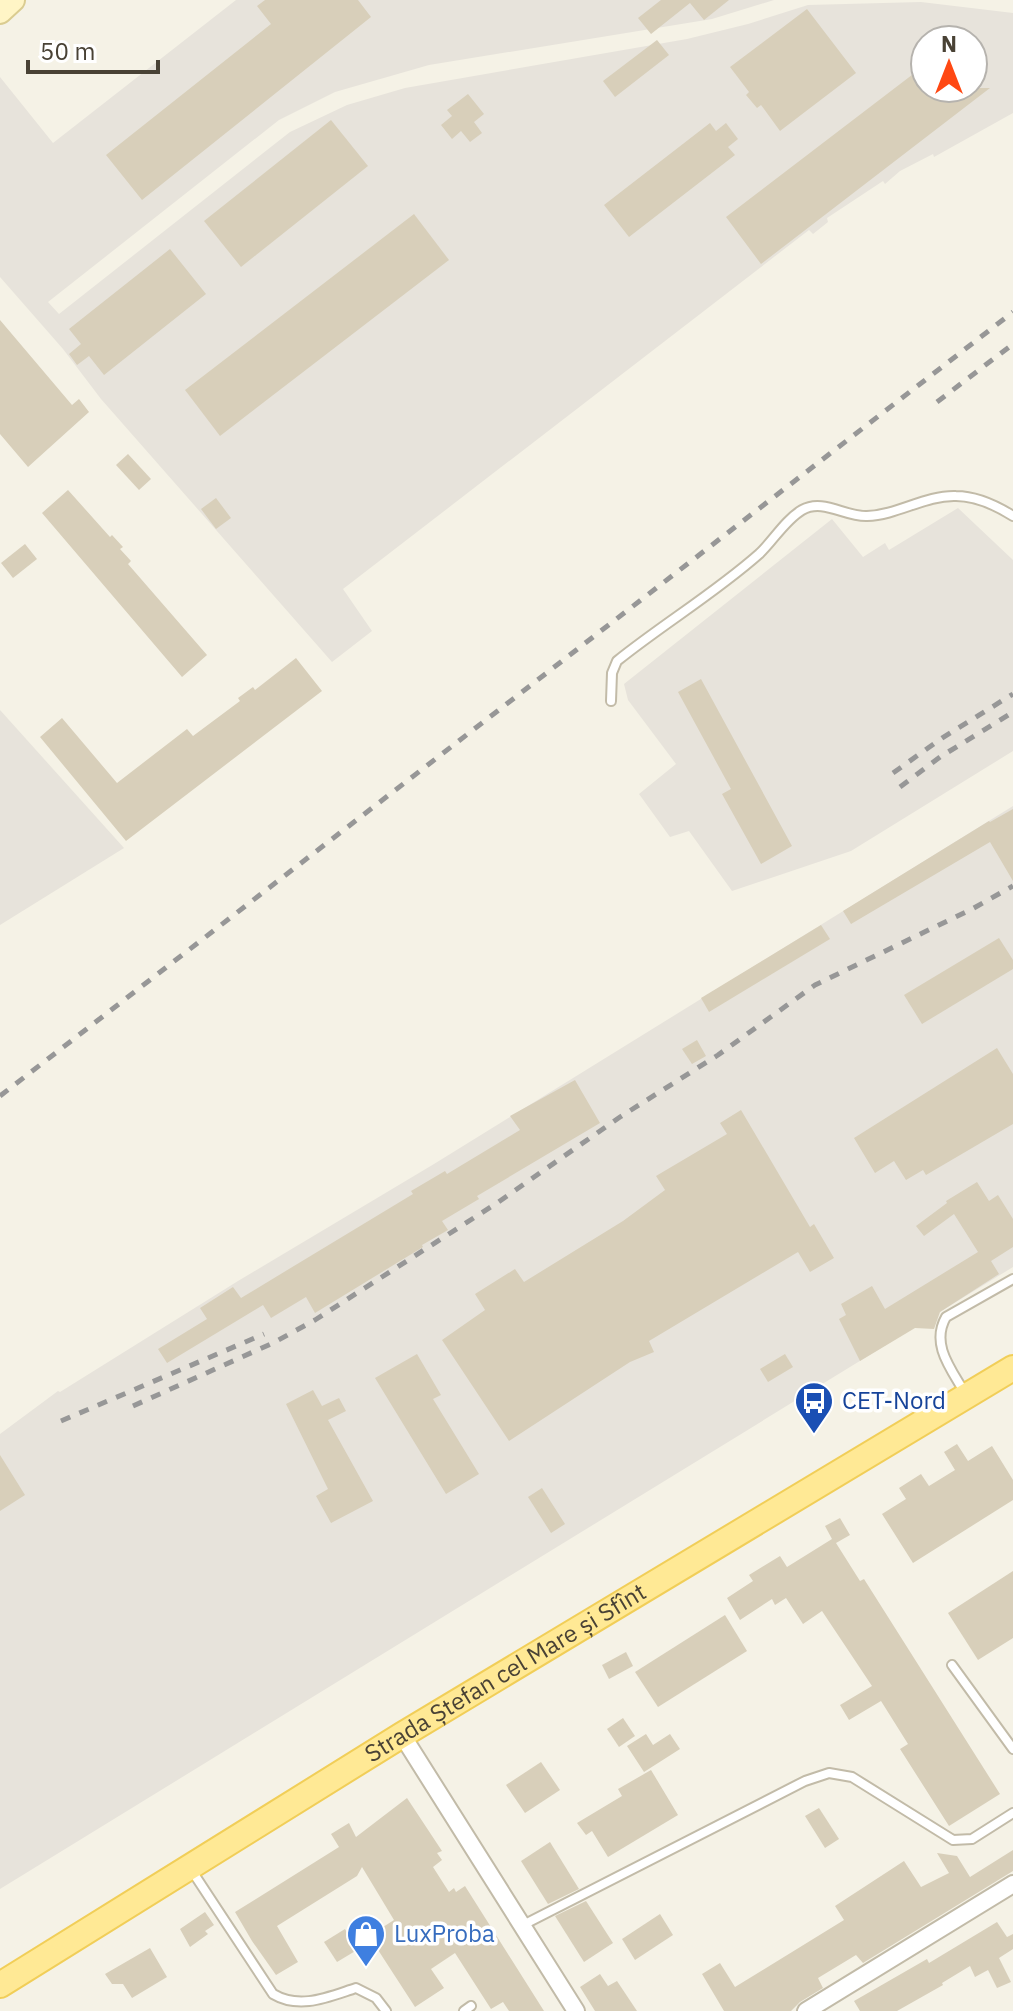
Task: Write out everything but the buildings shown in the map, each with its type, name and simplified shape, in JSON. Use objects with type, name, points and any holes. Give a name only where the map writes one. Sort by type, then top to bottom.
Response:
[{"type":"main road","name":"Strada Ștefan cel Mare și Sfînt","points":[[0,1985],[402,1735],[1013,1368]]},
{"type":"street","points":[[0,12],[13,0]]},
{"type":"street","points":[[402,1735],[576,2011]]},
{"type":"street","points":[[806,2011],[1013,1884]]},
{"type":"lane","points":[[611,701],[612,673],[617,661],[759,554],[801,511],[812,506],[824,506],[851,515],[876,515],[956,496],[971,498],[1013,516]]},
{"type":"lane","points":[[966,1396],[939,1345],[940,1327],[946,1317],[1013,1279]]},
{"type":"lane","points":[[952,1665],[1013,1749]]},
{"type":"lane","points":[[522,1926],[805,1781],[829,1773],[852,1777],[953,1840],[972,1839],[1013,1813]]},
{"type":"lane","points":[[189,1867],[273,1994],[283,2000],[310,2002],[356,1988],[376,1998],[386,2011]]},
{"type":"shaded area","points":[[236,0],[774,0],[712,19],[429,65],[335,92],[279,120],[48,302],[59,314],[290,132],[347,105],[405,88],[687,39],[808,5],[921,2],[1013,13],[1013,113],[934,157],[933,154],[900,171],[885,184],[883,181],[827,218],[828,222],[813,234],[809,230],[343,589],[372,631],[332,662],[101,399],[63,349],[0,277],[0,77],[53,143]]},
{"type":"shaded area","points":[[958,508],[1013,560],[1013,751],[851,851],[732,891],[689,831],[670,837],[639,794],[676,764],[628,700],[624,684],[832,519],[863,557],[885,543],[889,550]]},
{"type":"shaded area","points":[[0,710],[124,848],[0,925]]},
{"type":"shaded area","name":"CET-Nord","points":[[1013,806],[1013,1267],[0,1889],[0,1434],[58,1391],[434,1164]]},
{"type":"railway","points":[[0,1096],[1013,312]]},
{"type":"railway","points":[[937,402],[1013,344]]},
{"type":"railway","points":[[893,773],[1013,694]]},
{"type":"railway","points":[[900,787],[940,757],[1013,712]]},
{"type":"railway","points":[[133,1406],[273,1343],[315,1320],[718,1055],[815,985],[1013,886]]},
{"type":"railway","points":[[61,1421],[264,1334]]},
{"type":"place","name":"CET-Nord","points":[[814,1435]]},
{"type":"place","name":"LuxProba","points":[[366,1968]]}]
